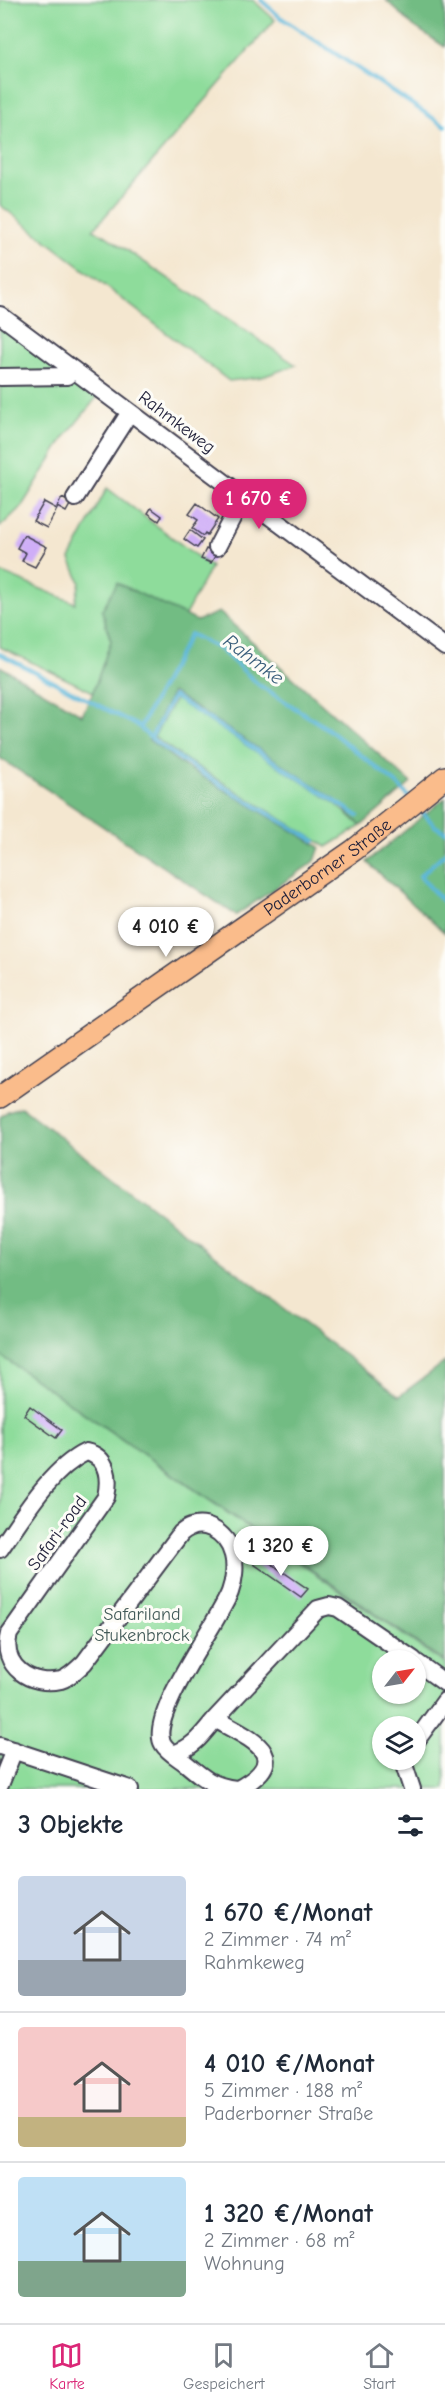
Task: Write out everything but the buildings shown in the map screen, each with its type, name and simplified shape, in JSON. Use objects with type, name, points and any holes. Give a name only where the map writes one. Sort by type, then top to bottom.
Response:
[{"type":"main road","name":"Paderborner Straße","points":[[0,1097],[354,850],[445,777]]},
{"type":"street","name":"Rahmkeweg","points":[[0,315],[445,647]]},
{"type":"street","points":[[0,377],[67,376],[74,370]]},
{"type":"street","points":[[75,498],[130,411]]},
{"type":"street","points":[[217,548],[243,496]]},
{"type":"street","name":"Safari-road","points":[[0,1549],[36,1499],[65,1467],[86,1452],[100,1459],[106,1468],[109,1483],[106,1497],[9,1634],[6,1644],[7,1656],[14,1667],[46,1682],[63,1679],[84,1663],[181,1533],[195,1524],[206,1525],[220,1535],[233,1555],[234,1575],[230,1592],[165,1712],[160,1733],[162,1744],[211,1784],[237,1789],[252,1781],[264,1765],[265,1754],[256,1741],[215,1719]]},
{"type":"street","points":[[173,1754],[195,1744],[215,1719],[318,1609],[329,1606],[338,1608],[399,1650]]},
{"type":"street","points":[[426,1669],[445,1683]]},
{"type":"street","points":[[426,1728],[445,1701]]},
{"type":"street","points":[[0,1785],[7,1748],[130,1789]]},
{"type":"street","points":[[406,1770],[412,1789]]},
{"type":"green space","points":[[0,0],[253,0],[275,20],[93,230],[103,234],[296,365],[262,377],[229,381],[0,205]]},
{"type":"green space","points":[[386,0],[445,0],[445,47],[412,25]]},
{"type":"green space","points":[[0,323],[56,365],[53,373],[0,372]]},
{"type":"green space","points":[[0,386],[80,386],[98,396],[64,438],[22,506],[0,527]]},
{"type":"green space","points":[[107,488],[211,567],[184,617],[117,583],[105,623],[111,641],[93,692],[0,647],[0,572],[75,603],[80,582],[70,559]]},
{"type":"green space","points":[[117,583],[197,621],[219,612],[411,783],[361,826],[335,799],[172,692],[149,740],[183,765],[320,847],[315,861],[236,915],[0,758],[0,666],[82,715],[93,692],[111,641],[102,610]]},
{"type":"green space","points":[[175,699],[336,804],[361,826],[327,847],[188,761],[154,737]]},
{"type":"green space","points":[[445,798],[445,933],[367,862]]},
{"type":"green space","points":[[21,1107],[399,1396],[445,1362],[445,1662],[0,1355],[0,1117],[8,1111]]},
{"type":"green space","name":"Safariland Stukenbrock","points":[[0,1355],[425,1650],[372,1650],[372,1704],[426,1704],[426,1651],[445,1664],[445,1789],[0,1789]]},
{"type":"waterway","points":[[261,0],[280,17],[445,126]]},
{"type":"waterway","name":"Rahmke","points":[[0,654],[140,727],[190,634],[221,650],[259,685],[328,729],[397,784],[408,796]]},
{"type":"waterway","name":"Rahmke","points":[[151,738],[173,696],[358,816]]},
{"type":"waterway","points":[[140,727],[192,767],[315,841]]},
{"type":"waterway","name":"Rahmke","points":[[417,806],[435,826],[445,832]]},
{"type":"waterway","name":"Rahmke","points":[[445,853],[420,876],[445,904]]}]
